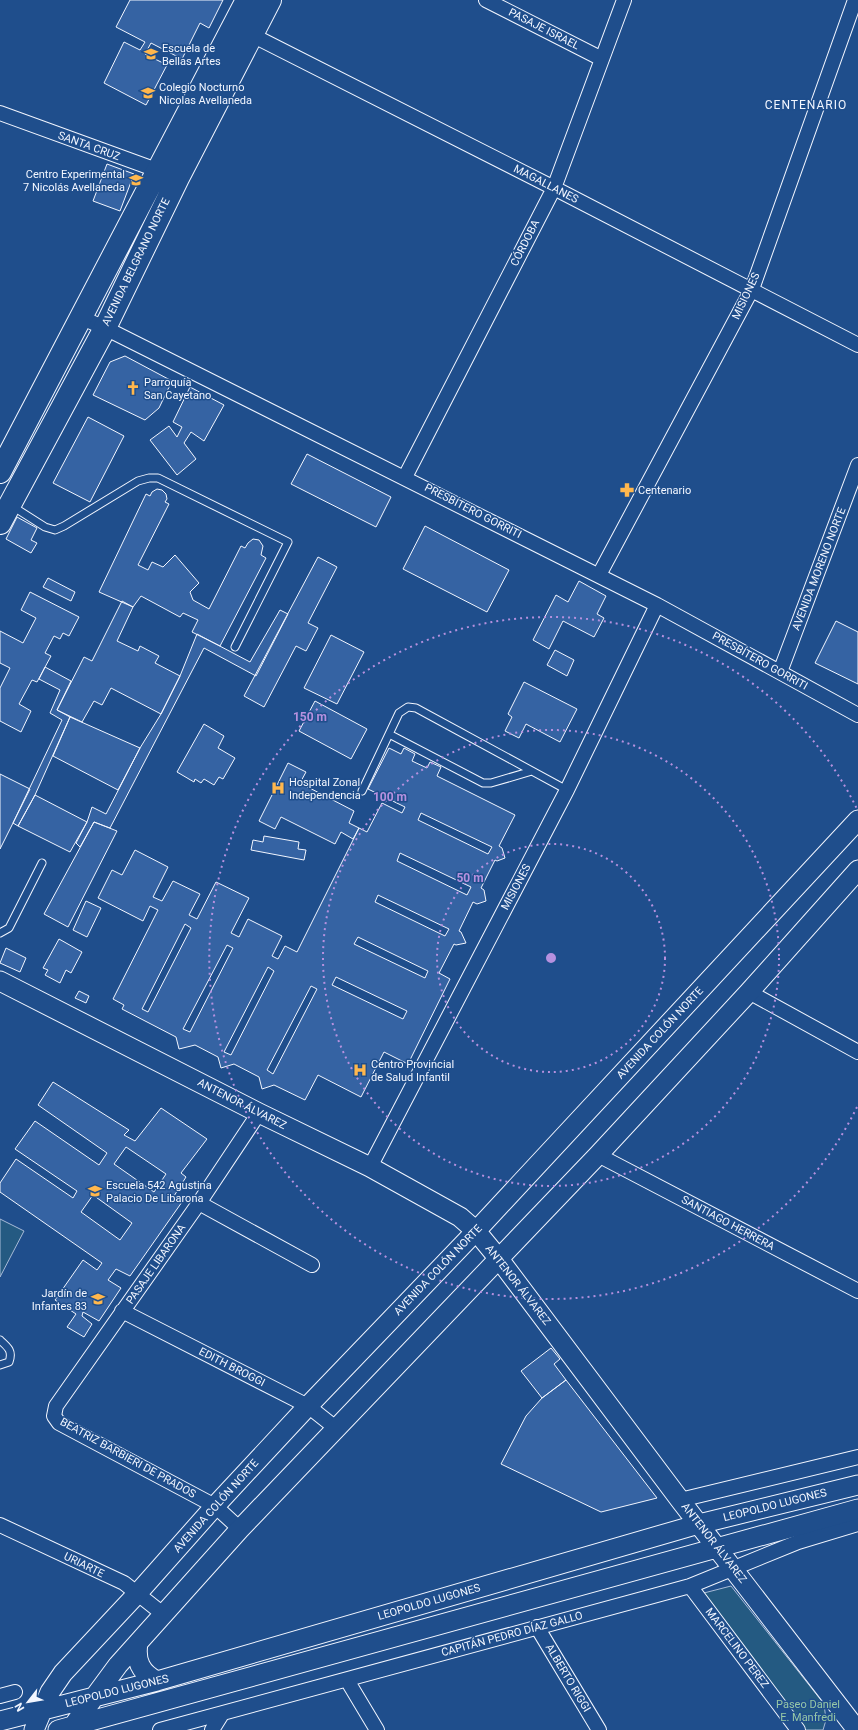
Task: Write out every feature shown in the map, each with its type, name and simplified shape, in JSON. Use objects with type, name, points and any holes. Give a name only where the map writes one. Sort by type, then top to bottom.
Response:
[{"type":"main road","name":"AVENIDA BELGRANO NORTE","points":[[5,514],[105,328],[178,178],[242,30],[247,0]]},
{"type":"main road","name":"AVENIDA BELGRANO NORTE","points":[[0,472],[82,318],[157,170],[242,30],[270,0]]},
{"type":"main road","name":"AVENIDA COLÓN NORTE","points":[[34,1730],[50,1692],[63,1673],[308,1406],[476,1231],[858,820]]},
{"type":"main road","points":[[67,1729],[118,1666],[240,1529],[598,1155],[749,992],[858,870]]},
{"type":"main road","name":"ANTENOR ÁLVAREZ","points":[[0,981],[259,1113],[370,1167],[460,1217],[476,1231],[499,1259],[680,1500],[857,1730]]},
{"type":"main road","name":"LEOPOLDO LUGONES","points":[[0,1720],[157,1681],[699,1524],[858,1485]]},
{"type":"main road","name":"LEOPOLDO LUGONES","points":[[67,1729],[858,1509]]},
{"type":"main road","points":[[138,1643],[136,1652],[138,1662],[142,1670],[148,1677],[157,1681]]},
{"type":"street","name":"PASAJE ISRAEL","points":[[486,0],[602,59]]},
{"type":"street","name":"CÓRDOBA","points":[[405,477],[554,188],[624,0]]},
{"type":"street","name":"MISIONES","points":[[599,575],[752,289],[855,0]]},
{"type":"street","name":"MAGALLANES","points":[[242,30],[752,289],[858,345]]},
{"type":"street","name":"SANTA CRUZ","points":[[0,113],[178,178]]},
{"type":"street","name":"PRESBÍTERO GORRITI","points":[[82,318],[405,477],[599,575],[858,715]]},
{"type":"street","name":"AVENIDA MORENO NORTE","points":[[780,672],[858,465]]},
{"type":"street","name":"MISIONES","points":[[370,1167],[567,790],[657,605]]},
{"type":"street","points":[[749,992],[858,1052]]},
{"type":"street","name":"PASAJE LIBARONA","points":[[54,1416],[56,1406],[199,1202],[259,1113]]},
{"type":"street","name":"SANTIAGO HERRERA","points":[[598,1155],[858,1291]]},
{"type":"street","points":[[199,1202],[312,1265]]},
{"type":"street","name":"EDITH BROGGI","points":[[122,1311],[308,1406],[337,1429]]},
{"type":"street","name":"BEATRIZ BARBIERI DE PRADOS","points":[[54,1416],[59,1423],[215,1506],[240,1529]]},
{"type":"street","points":[[680,1500],[858,1457]]},
{"type":"street","name":"URIARTE","points":[[0,1524],[124,1584],[163,1614]]},
{"type":"street","name":"CAPITÁN PEDRO DÍAZ GALLO","points":[[160,1730],[690,1586],[798,1542],[858,1524]]},
{"type":"street","name":"MARCELINO PEREZ","points":[[690,1586],[798,1730]]},
{"type":"street","name":"ALBERTO RIGGI","points":[[537,1627],[599,1730]]},
{"type":"street","points":[[347,1680],[377,1730]]},
{"type":"street","points":[[0,1696],[15,1692]]},
{"type":"street","points":[[212,1730],[222,1714]]},
{"type":"lane","points":[[5,514],[55,530],[138,481],[149,478],[158,478],[288,542],[235,647]]},
{"type":"lane","points":[[362,791],[399,713],[408,707],[416,708],[567,790]]},
{"type":"lane","points":[[389,734],[483,783],[491,783],[532,771]]},
{"type":"lane","points":[[0,932],[9,928],[42,863]]},
{"type":"lane","points":[[0,1340],[9,1348],[11,1355],[9,1362],[0,1365]]},
{"type":"green space","points":[[0,1219],[24,1231],[0,1277]]},
{"type":"green space","name":"Paseo Daniel E. Manfredi","points":[[731,1586],[824,1704],[826,1720],[823,1730],[803,1730],[700,1594]]},
{"type":"building","points":[[130,0],[223,0],[209,28],[200,23],[182,59],[151,43],[145,54],[167,65],[146,105],[104,83],[124,42],[140,50],[145,42],[116,27]]},
{"type":"building","points":[[107,164],[134,174],[120,211],[93,201]]},
{"type":"building","name":"Parroquía San Cayetano","points":[[125,356],[172,381],[159,408],[145,420],[93,395],[110,362]]},
{"type":"building","points":[[190,387],[224,405],[204,441],[191,432],[184,443],[196,459],[177,475],[150,440],[169,426],[177,437],[182,427],[173,422]]},
{"type":"building","points":[[88,417],[124,436],[90,502],[53,483]]},
{"type":"building","points":[[307,454],[391,497],[376,527],[291,484]]},
{"type":"building","points":[[157,489],[162,490],[166,494],[167,499],[165,502],[169,504],[138,565],[148,570],[152,562],[163,567],[175,555],[199,583],[190,592],[193,600],[209,609],[241,546],[245,548],[253,539],[259,540],[263,546],[261,555],[266,558],[220,646],[192,632],[198,620],[183,613],[180,617],[141,596],[133,607],[99,592],[146,494],[150,496],[152,492]]},
{"type":"building","points":[[17,517],[37,528],[31,540],[37,543],[31,553],[6,539]]},
{"type":"building","points":[[425,526],[509,570],[487,612],[403,569]]},
{"type":"building","points":[[318,557],[337,567],[308,623],[318,628],[306,651],[296,646],[264,707],[244,696]]},
{"type":"building","points":[[48,578],[75,592],[71,601],[43,587]]},
{"type":"building","points":[[579,581],[606,596],[597,614],[604,618],[594,637],[563,621],[549,649],[533,640],[556,595],[568,602]]},
{"type":"building","points":[[30,592],[79,617],[69,636],[63,633],[60,639],[54,636],[45,653],[51,656],[37,682],[32,680],[19,704],[31,711],[21,732],[0,721],[0,688],[10,668],[0,663],[0,631],[23,643],[36,618],[21,610]]},
{"type":"building","points":[[122,601],[133,607],[117,641],[138,651],[140,646],[159,656],[155,663],[180,676],[161,714],[111,688],[102,705],[94,701],[82,722],[57,710],[84,657],[92,661]]},
{"type":"building","points":[[280,610],[288,614],[256,676],[204,648],[110,828],[94,822],[80,847],[76,843],[87,822],[92,807],[106,814],[140,748],[161,714],[180,676],[197,634],[250,662]]},
{"type":"building","points":[[836,621],[858,632],[858,684],[815,663]]},
{"type":"building","points":[[331,635],[364,652],[337,704],[304,688]]},
{"type":"building","points":[[555,650],[574,660],[567,676],[547,665]]},
{"type":"building","points":[[45,667],[71,681],[57,710],[70,717],[35,795],[18,826],[13,823],[62,720],[50,713],[60,690],[39,679]]},
{"type":"building","points":[[524,682],[577,709],[560,742],[526,724],[519,738],[505,731],[512,717],[508,714]]},
{"type":"building","points":[[315,701],[367,729],[351,759],[299,731]]},
{"type":"building","points":[[70,717],[140,748],[118,790],[53,756]]},
{"type":"building","points":[[204,724],[224,736],[218,748],[235,758],[223,779],[219,777],[214,785],[204,779],[201,783],[195,779],[194,782],[177,772]]},
{"type":"building","points":[[389,748],[401,754],[404,748],[415,754],[412,761],[427,768],[430,762],[441,767],[437,776],[515,815],[499,846],[502,848],[505,858],[497,861],[495,860],[481,888],[484,890],[486,901],[477,904],[473,902],[459,931],[461,932],[466,943],[454,944],[439,973],[450,979],[408,1064],[384,1052],[361,1097],[318,1075],[305,1100],[274,1085],[262,1089],[259,1077],[234,1064],[221,1068],[218,1057],[195,1045],[179,1049],[176,1037],[122,1009],[124,1005],[113,999],[158,910],[150,906],[143,921],[98,898],[112,870],[122,875],[135,850],[168,867],[153,897],[162,901],[173,881],[200,894],[189,915],[197,919],[216,882],[249,898],[231,933],[239,937],[248,919],[282,936],[272,956],[278,959],[285,946],[297,952],[359,828],[367,832],[382,803],[402,813],[405,807],[368,789]],"holes":[[[421,813],[492,847],[488,854],[418,820]],[[400,853],[471,887],[467,895],[397,861]],[[378,895],[449,929],[445,936],[375,902]],[[185,924],[191,928],[148,1012],[142,1009]],[[358,937],[428,971],[425,978],[354,944]],[[227,945],[233,948],[190,1032],[183,1029]],[[268,967],[274,971],[231,1055],[224,1052]],[[336,977],[407,1011],[403,1019],[332,985]],[[311,986],[317,989],[273,1074],[267,1070]]]},
{"type":"building","points":[[288,763],[306,772],[300,783],[354,811],[349,823],[359,828],[353,839],[341,832],[335,844],[281,817],[275,829],[259,821]]},
{"type":"building","points":[[0,774],[30,789],[0,849]]},
{"type":"building","points":[[35,795],[87,822],[70,852],[18,826]]},
{"type":"building","points":[[94,822],[117,831],[68,927],[44,914]]},
{"type":"building","points":[[264,836],[299,842],[298,849],[306,850],[304,860],[251,850],[253,840],[263,842]]},
{"type":"building","points":[[86,901],[101,908],[87,937],[73,930]]},
{"type":"building","points":[[59,939],[82,952],[71,973],[66,970],[60,983],[45,975],[48,970],[43,968]]},
{"type":"building","points":[[6,948],[26,958],[20,972],[0,963]]},
{"type":"building","points":[[79,991],[89,996],[86,1003],[75,998]]},
{"type":"building","points":[[53,1082],[129,1130],[124,1135],[135,1141],[161,1108],[207,1139],[181,1173],[186,1177],[174,1196],[182,1202],[130,1276],[116,1269],[108,1280],[121,1288],[99,1321],[83,1312],[82,1316],[92,1324],[84,1337],[67,1327],[76,1314],[55,1300],[83,1260],[97,1270],[102,1263],[0,1192],[0,1183],[16,1159],[73,1198],[77,1191],[15,1149],[35,1121],[99,1165],[107,1153],[38,1105]],"holes":[[[126,1147],[166,1174],[154,1192],[114,1164]],[[93,1195],[132,1223],[120,1240],[81,1212]]]},
{"type":"building","points":[[551,1348],[560,1359],[554,1364],[566,1380],[542,1398],[521,1371]]},
{"type":"building","points":[[566,1380],[657,1498],[601,1512],[501,1464],[526,1416],[542,1398]]},
{"type":"place","name":"Escuela de Bellas Artes","points":[[151,54]]},
{"type":"place","name":"Colegio Nocturno Nicolas Avellaneda","points":[[148,93]]},
{"type":"place","name":"Centro Experimental 7 Nicolás Avellaneda","points":[[136,180]]},
{"type":"place","name":"Parroquía San Cayetano","points":[[133,388]]},
{"type":"place","name":"Centenario","points":[[627,490]]},
{"type":"place","name":"Hospital Zonal Independencia","points":[[278,788]]},
{"type":"place","name":"Centro Provincial de Salud Infantil","points":[[360,1070]]},
{"type":"place","name":"Escuela 542 Agustina Palacio De Libarona","points":[[95,1191]]},
{"type":"place","name":"Jardín de Infantes 83","points":[[98,1299]]},
{"type":"district","name":"CENTENARIO","points":[[806,105]]}]
